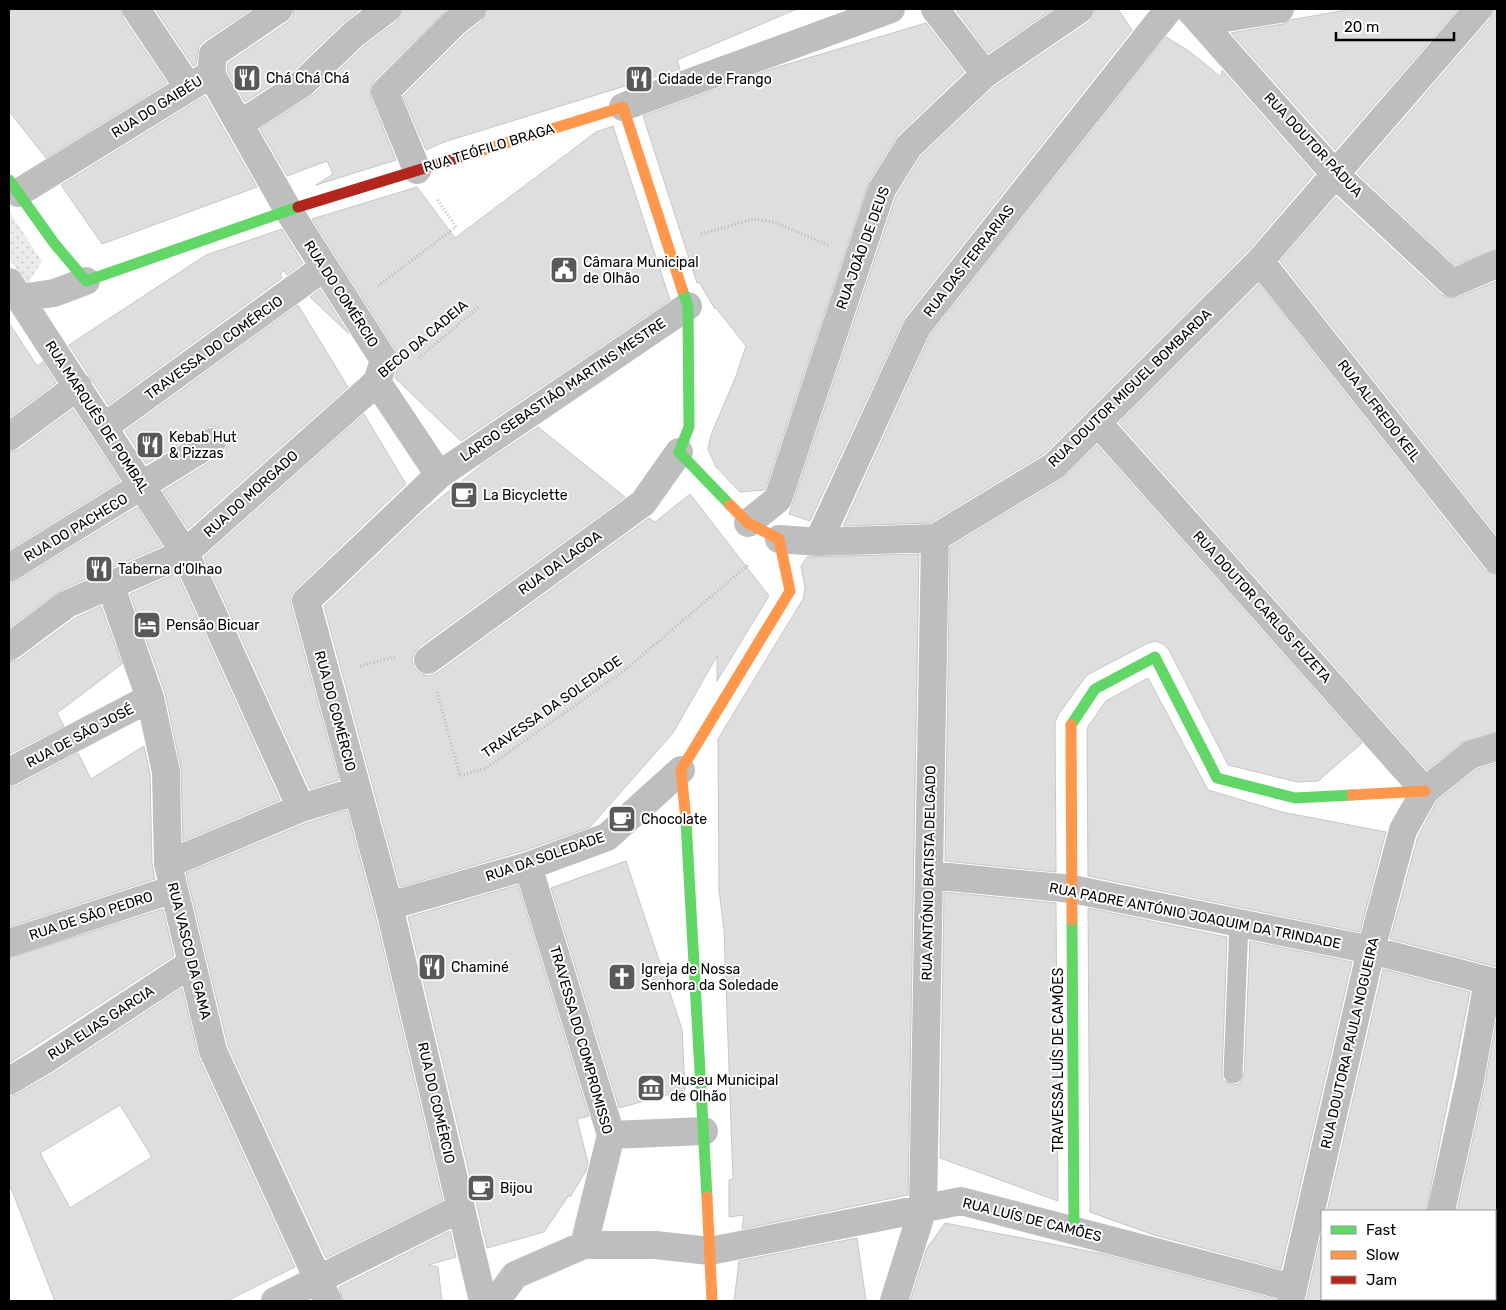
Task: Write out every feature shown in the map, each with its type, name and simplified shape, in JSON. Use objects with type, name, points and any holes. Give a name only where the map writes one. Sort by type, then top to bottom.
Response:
[{"type":"street","name":"RUA DO COMÉRCIO","points":[[136,9],[240,124],[288,210],[384,360],[380,385]]},
{"type":"street","name":"RUA DO GAIBÉU","points":[[13,187],[200,81],[213,54],[279,9]]},
{"type":"street","points":[[240,124],[303,84],[354,34],[387,9]]},
{"type":"street","points":[[416,170],[385,92],[454,23],[472,9]]},
{"type":"street","name":"RUA TEÓFILO BRAGA","points":[[86,282],[288,210],[623,108],[891,9]]},
{"type":"street","points":[[935,9],[985,74]]},
{"type":"street","name":"RUA JOÃO DE DEUS","points":[[748,522],[778,499],[882,189],[909,146],[985,74],[1046,29],[1080,9]]},
{"type":"street","name":"RUA DAS FERRARIAS","points":[[818,542],[916,327],[1169,9]]},
{"type":"street","points":[[1195,15],[1280,9]]},
{"type":"street","name":"RUA DOUTOR MIGUEL BOMBARDA","points":[[679,452],[748,522],[779,539],[818,542],[935,538],[1054,466],[1260,261],[1334,173],[1478,9]]},
{"type":"street","name":"RUA DOUTOR PÁDUA","points":[[1195,15],[1334,173],[1452,282],[1497,264]]},
{"type":"street","points":[[623,108],[688,306],[689,427],[679,452]]},
{"type":"street","points":[[13,187],[54,244],[86,282],[54,293],[14,290]]},
{"type":"street","name":"RUA ALFREDO KEIL","points":[[1260,261],[1497,560]]},
{"type":"street","name":"TRAVESSA DO COMÉRCIO","points":[[104,427],[324,268]]},
{"type":"street","name":"RUA MARQUÊS DE POMBAL","points":[[14,290],[185,553],[302,808]]},
{"type":"street","name":"LARGO SEBASTIÃO MARTINS MESTRE","points":[[439,475],[688,306]]},
{"type":"street","points":[[380,385],[439,475]]},
{"type":"street","name":"RUA DO MORGADO","points":[[9,647],[67,604],[185,553],[380,385]]},
{"type":"street","points":[[9,437],[78,386]]},
{"type":"street","name":"RUA DOUTOR CARLOS FUZETA","points":[[1098,423],[1425,791]]},
{"type":"street","name":"RUA DO PACHECO","points":[[9,568],[143,487],[212,442]]},
{"type":"street","name":"RUA DA LAGOA","points":[[428,660],[643,503],[679,452]]},
{"type":"street","name":"RUA DO COMÉRCIO","points":[[439,475],[306,601],[389,906],[483,1301]]},
{"type":"street","name":"RUA ANTÓNIO BATISTA DELGADO","points":[[894,1301],[923,1208],[935,538]]},
{"type":"street","points":[[712,1301],[689,855],[681,770],[790,591],[779,539]]},
{"type":"street","name":"RUA VASCO DA GAMA","points":[[110,584],[150,698],[166,772],[171,876],[213,1051],[323,1291]]},
{"type":"street","name":"TRAVESSA LUÍS DE CAMÕES","points":[[1074,1230],[1071,723],[1095,689],[1155,657],[1217,778],[1295,798],[1425,791]]},
{"type":"street","name":"RUA DE SÃO JOSÉ","points":[[9,772],[150,698]]},
{"type":"street","points":[[1425,791],[1470,755],[1497,747]]},
{"type":"street","name":"RUA DA SOLEDADE","points":[[389,906],[528,866],[607,837],[681,770]]},
{"type":"street","name":"RUA DE SÃO PEDRO","points":[[9,944],[171,876],[302,808],[357,791]]},
{"type":"street","name":"RUA DOUTORA PAULA NOGUEIRA","points":[[1292,1295],[1371,950],[1403,830],[1425,791]]},
{"type":"street","name":"TRAVESSA DO COMPROMISSO","points":[[528,866],[611,1135],[584,1246]]},
{"type":"street","name":"RUA PADRE ANTÓNIO JOAQUIM DA TRINDADE","points":[[929,875],[1072,889],[1371,950],[1493,982]]},
{"type":"street","name":"RUA ELIAS GARCIA","points":[[9,1080],[43,1061],[192,963]]},
{"type":"street","points":[[1441,1210],[1493,982]]},
{"type":"street","points":[[611,1135],[704,1131]]},
{"type":"street","name":"RUA LUÍS DE CAMÕES","points":[[584,1246],[655,1245],[710,1251],[961,1201],[1074,1230],[1292,1295]]},
{"type":"street","points":[[274,1301],[323,1291],[461,1208]]},
{"type":"street","points":[[496,1301],[515,1274],[584,1246]]},
{"type":"lane","points":[[1233,1074],[1239,923]]},
{"type":"path","points":[[350,307],[456,228],[416,170]]},
{"type":"path","points":[[668,246],[754,219],[773,222],[858,257]]},
{"type":"path","name":"BECO DA CADEIA","points":[[380,385],[479,307]]},
{"type":"path","name":"TRAVESSA DA SOLEDADE","points":[[428,660],[460,776],[486,768],[625,670],[779,539]]},
{"type":"path","points":[[326,675],[412,652],[428,660]]},
{"type":"shaded area","points":[[9,211],[42,261],[28,284],[9,259]]},
{"type":"building","points":[[9,9],[121,9],[123,18],[167,83],[46,158],[9,111]]},
{"type":"building","points":[[155,9],[252,9],[204,41],[199,46],[196,65],[193,66]]},
{"type":"building","points":[[294,9],[361,9],[343,23],[293,71],[245,102],[227,71],[228,63],[288,22],[293,16]]},
{"type":"building","points":[[402,9],[447,9],[374,81],[370,88],[371,98],[396,160],[316,185],[333,174],[327,161],[287,176],[260,129],[314,94],[364,46],[397,21]]},
{"type":"building","points":[[487,9],[797,9],[677,60],[680,69],[444,142],[426,150],[403,96],[464,35],[482,21]]},
{"type":"building","points":[[955,9],[1053,9],[988,53]]},
{"type":"building","points":[[1095,9],[1118,9],[1132,30],[905,317],[810,521],[789,514],[896,196],[921,156],[995,86],[1089,22],[1094,16]]},
{"type":"building","points":[[1352,9],[1458,9],[1335,150],[1231,33]]},
{"type":"building","points":[[1493,9],[1497,9],[1497,249],[1455,265],[1357,173],[1490,19]]},
{"type":"building","points":[[926,23],[964,72],[898,135],[869,181],[765,490],[740,492],[716,467],[708,449],[711,435],[736,376],[746,346],[715,309],[699,282],[697,283],[643,116],[771,69]]},
{"type":"building","points":[[1166,37],[1189,51],[1221,77],[1222,70],[1314,174],[1249,250],[1044,454],[930,523],[843,526],[930,335]]},
{"type":"building","points":[[205,96],[257,187],[102,244],[61,185]]},
{"type":"building","name":"Câmara Municipal de Olhão","points":[[613,126],[670,300],[461,441],[395,378],[399,364],[397,352],[312,219],[417,187],[455,238],[596,132]]},
{"type":"building","points":[[1336,197],[1442,295],[1450,298],[1458,297],[1497,281],[1497,535],[1280,261]]},
{"type":"building","points":[[282,229],[303,263],[287,275],[284,271],[280,274],[282,278],[108,405],[69,345],[206,255]]},
{"type":"building","points":[[1259,284],[1485,570],[1497,575],[1497,732],[1461,743],[1427,770],[1119,423]]},
{"type":"building","points":[[320,289],[349,334],[310,297]]},
{"type":"building","points":[[298,305],[348,387],[188,529],[163,491],[221,455],[226,449],[228,442],[225,433],[219,428],[211,426],[146,464],[125,431]]},
{"type":"building","points":[[9,323],[37,366],[43,362],[56,383],[9,418]]},
{"type":"building","points":[[73,409],[120,481],[9,550],[9,452],[18,450]]},
{"type":"building","points":[[364,414],[406,484],[295,590],[291,596],[291,605],[339,780],[310,789],[204,557]]},
{"type":"building","points":[[538,427],[625,497],[419,647],[414,653],[412,661],[415,669],[421,674],[429,676],[437,673],[649,518],[655,522],[690,494],[769,596],[717,681],[717,656],[673,733],[590,827],[523,851],[400,887],[324,606],[423,512],[484,463]]},
{"type":"building","points":[[1097,445],[1362,743],[1318,781],[1297,782],[1228,765],[1169,650],[1163,644],[1156,641],[1148,643],[1087,675],[1058,715],[1055,723],[1056,872],[945,861],[950,547],[1062,479]]},
{"type":"building","points":[[137,507],[162,546],[61,590],[9,628],[9,584],[17,581]]},
{"type":"building","points":[[919,554],[908,1195],[742,1229],[744,1215],[729,1217],[729,1180],[733,1179],[724,929],[719,890],[718,739],[803,599],[805,588],[801,566],[807,557]]},
{"type":"building","points":[[177,573],[280,800],[183,841],[181,769],[165,693],[130,594]]},
{"type":"building","points":[[101,606],[122,664],[57,713],[64,726],[9,754],[9,662],[18,660],[75,618]]},
{"type":"building","points":[[1148,678],[1208,790],[1282,812],[1386,832],[1360,932],[1088,876],[1087,728],[1106,701]]},
{"type":"building","points":[[144,746],[150,774],[152,864],[155,879],[9,927],[9,788],[78,753],[91,779]]},
{"type":"building","points":[[1497,763],[1497,967],[1390,939],[1418,836],[1437,801],[1477,769]]},
{"type":"building","points":[[347,810],[374,910],[443,1200],[326,1258],[228,1046],[186,873],[306,823]]},
{"type":"building","name":"Igreja de Nossa Senhora da Soledade","points":[[626,861],[682,1029],[685,1090],[619,1108],[551,888]]},
{"type":"building","points":[[518,885],[589,1116],[577,1119],[588,1163],[586,1171],[570,1197],[569,1195],[544,1232],[487,1248],[408,917]]},
{"type":"building","points":[[944,892],[1056,903],[1058,1201],[940,1158]]},
{"type":"building","points":[[1088,908],[1227,937],[1222,1074],[1223,1080],[1232,1085],[1239,1084],[1244,1074],[1250,941],[1352,962],[1281,1269],[1154,1235],[1090,1212]]},
{"type":"building","points":[[163,909],[174,956],[9,1063],[9,958]]},
{"type":"building","points":[[1383,969],[1470,992],[1426,1210],[1327,1210]]},
{"type":"building","points":[[182,988],[199,1058],[295,1267],[227,1301],[55,1301],[9,1183],[9,1097],[52,1074]],"holes":[[[120,1105],[152,1157],[70,1208],[40,1153]]]},
{"type":"building","points":[[1497,1017],[1497,1211],[1457,1210],[1485,1083]]},
{"type":"building","points":[[945,1223],[1103,1254],[1275,1299],[1275,1301],[910,1301],[927,1248]]},
{"type":"building","points":[[450,1231],[456,1257],[428,1265],[438,1267],[442,1301],[343,1301],[339,1287]]},
{"type":"building","points":[[1321,1235],[1322,1301],[1306,1301]]},
{"type":"building","points":[[857,1238],[866,1301],[734,1301],[739,1261]]},
{"type":"traffic: fast","points":[[9,180],[54,243],[86,281],[298,207]]},
{"type":"traffic: fast","points":[[682,289],[688,306],[689,427],[679,452],[730,505]]},
{"type":"traffic: fast","points":[[1071,725],[1095,689],[1155,657],[1217,778],[1295,798],[1352,795]]},
{"type":"traffic: fast","points":[[686,821],[707,1197]]},
{"type":"traffic: fast","points":[[1072,920],[1074,1230]]},
{"type":"traffic: slow","points":[[477,152],[623,107],[682,289]]},
{"type":"traffic: slow","points":[[686,821],[681,770],[790,591],[779,539],[748,523],[730,505]]},
{"type":"traffic: slow","points":[[1071,725],[1072,920]]},
{"type":"traffic: slow","points":[[1352,795],[1425,791]]},
{"type":"traffic: slow","points":[[707,1197],[712,1301]]},
{"type":"traffic: jam","points":[[298,207],[477,152]]},
{"type":"place","name":"Chá Chá Chá","points":[[247,78]]},
{"type":"place","name":"Cidade de Frango","points":[[639,79]]},
{"type":"place","name":"Câmara Municipal de Olhão","points":[[564,270]]},
{"type":"place","name":"Kebab Hut & Pizzas","points":[[150,445]]},
{"type":"place","name":"La Bicyclette","points":[[464,495]]},
{"type":"place","name":"Taberna d'Olhao","points":[[99,569]]},
{"type":"place","name":"Pensão Bicuar","points":[[147,625]]},
{"type":"place","name":"Chocolate","points":[[622,819]]},
{"type":"place","name":"Chaminé","points":[[432,967]]},
{"type":"place","name":"Igreja de Nossa Senhora da Soledade","points":[[622,977]]},
{"type":"place","name":"Museu Municipal de Olhão","points":[[651,1088]]},
{"type":"place","name":"Bijou","points":[[481,1188]]}]
